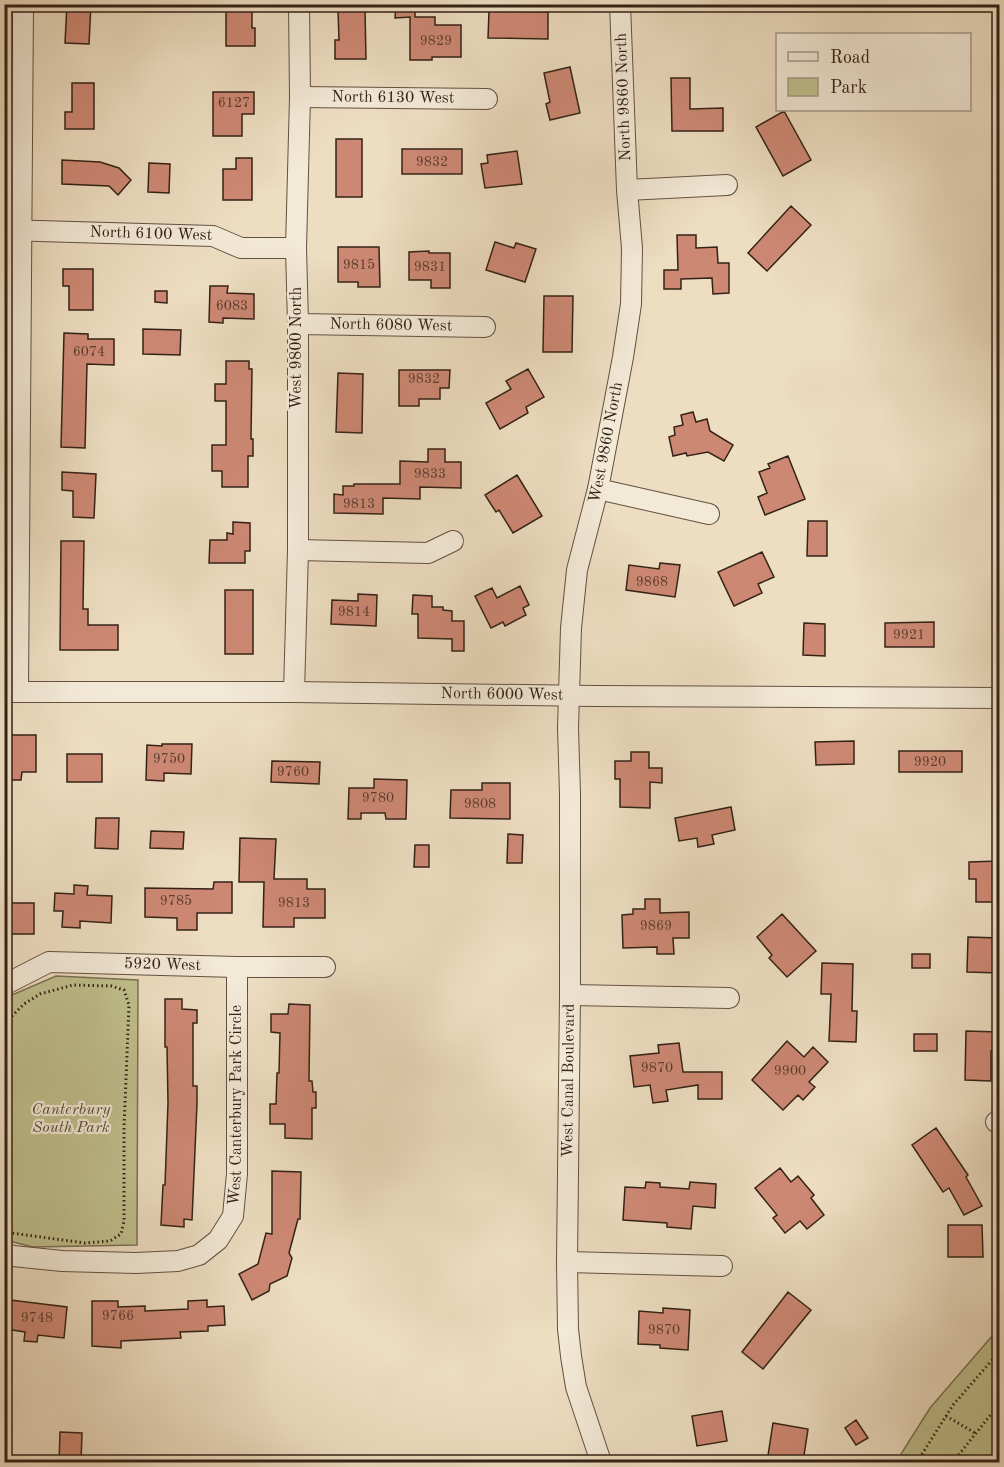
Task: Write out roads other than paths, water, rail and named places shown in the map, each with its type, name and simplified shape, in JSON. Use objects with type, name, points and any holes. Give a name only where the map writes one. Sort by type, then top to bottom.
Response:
[{"type":"street","points":[[11,692],[13,230],[23,4]]},
{"type":"street","name":"West 9800 North","points":[[294,692],[297,550],[296,248],[300,97],[299,4]]},
{"type":"street","name":"North 9860 North","points":[[620,4],[627,190]]},
{"type":"street","name":"North 6130 West","points":[[300,97],[487,99]]},
{"type":"street","points":[[627,190],[727,185]]},
{"type":"street","name":"West 9860 North","points":[[569,696],[571,628],[577,570],[598,489],[631,304],[632,249],[627,190]]},
{"type":"street","name":"North 6100 West","points":[[13,230],[213,236],[241,248],[296,248]]},
{"type":"street","name":"North 6080 West","points":[[298,324],[485,327]]},
{"type":"street","points":[[598,489],[709,514]]},
{"type":"street","points":[[297,550],[428,553],[453,541]]},
{"type":"street","name":"North 6000 West","points":[[11,692],[999,698]]},
{"type":"street","name":"West Canal Boulevard","points":[[569,696],[568,1329],[576,1387],[601,1462]]},
{"type":"street","name":"5920 West","points":[[4,984],[49,962],[325,967]]},
{"type":"street","name":"West Canterbury Park Circle","points":[[4,1253],[62,1261],[136,1263],[178,1261],[199,1255],[218,1240],[233,1216],[237,1174],[237,967]]},
{"type":"street","points":[[570,995],[729,998]]},
{"type":"street","points":[[567,1262],[722,1266]]},
{"type":"park label","name":"Canterbury South Park","points":[[71,1119]]}]
